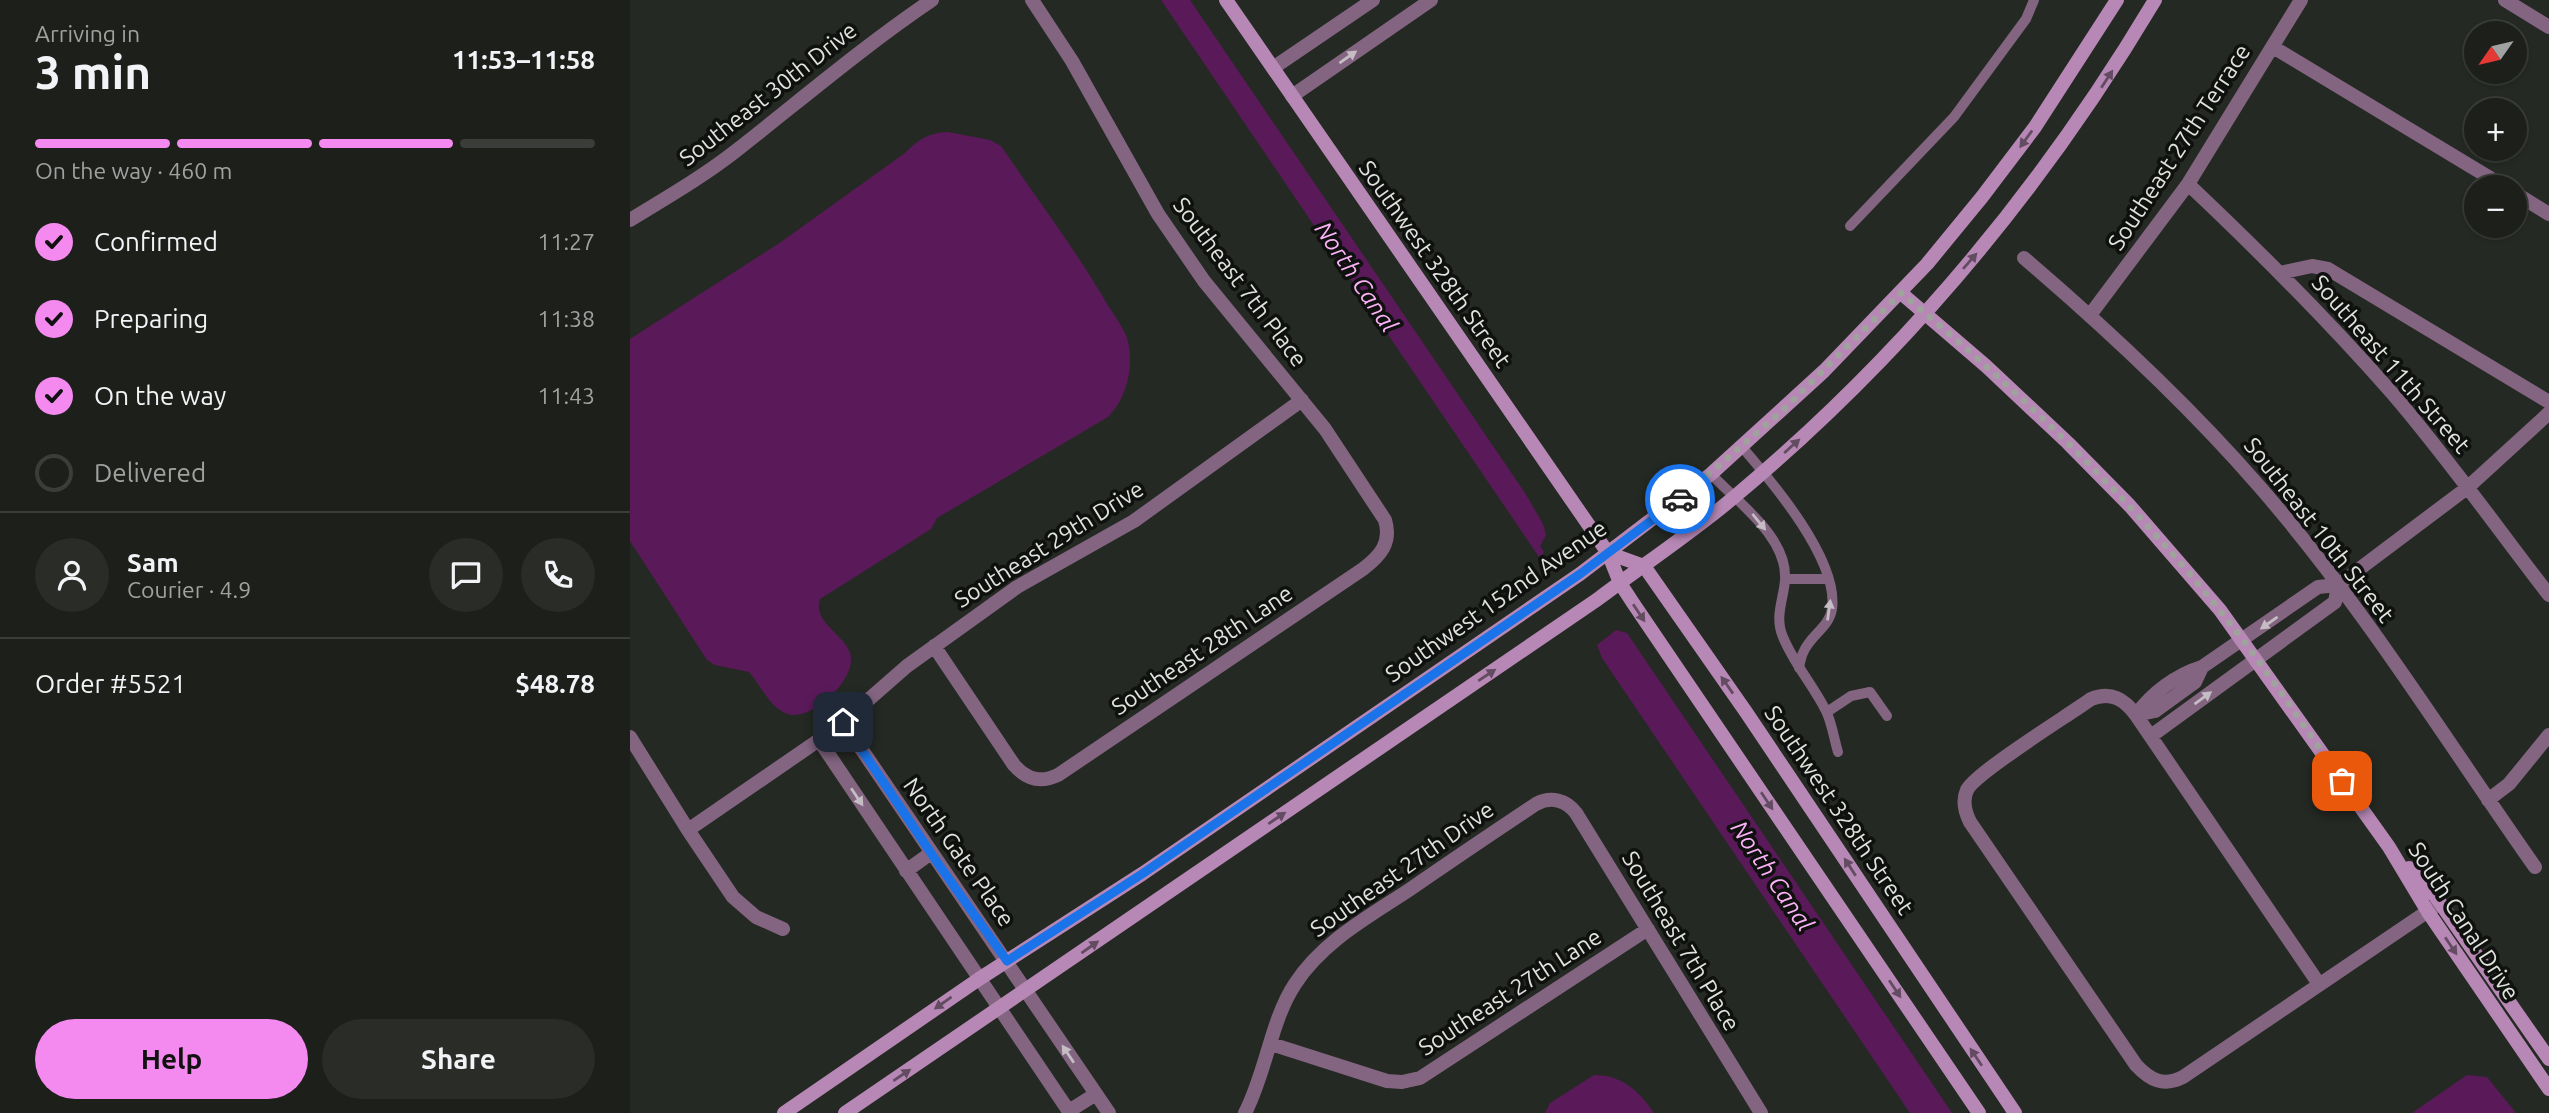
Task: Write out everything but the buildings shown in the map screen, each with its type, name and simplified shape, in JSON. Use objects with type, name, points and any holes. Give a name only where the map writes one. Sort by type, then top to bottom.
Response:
[{"type":"street","name":"Southeast 30th Drive","points":[[630,220],[736,151],[871,43],[932,0]]},
{"type":"street","name":"Southeast 7th Place","points":[[1032,0],[1072,61],[1158,214],[1204,281],[1325,429],[1385,520],[1388,536],[1383,551]]},
{"type":"street","name":"Southwest 328th Street","points":[[1226,0],[1608,552],[1620,583],[1979,1113]]},
{"type":"street","points":[[1273,68],[1373,0]]},
{"type":"street","points":[[1292,96],[1431,0]]},
{"type":"street","name":"Southwest 152nd Avenue","points":[[785,1113],[979,979],[1142,874],[1608,552],[1710,474],[1825,371],[1901,293],[2018,150],[2068,79],[2117,0]]},
{"type":"street","points":[[845,1113],[1620,583],[1733,498],[1841,400],[1926,313],[1989,240],[2109,76],[2155,0]]},
{"type":"street","name":"Southeast 27th Terrace","points":[[2090,316],[2188,184],[2301,0]]},
{"type":"street","points":[[2505,0],[2549,27]]},
{"type":"street","points":[[2273,47],[2485,175]]},
{"type":"street","name":"Southeast 11th Street","points":[[2188,184],[2280,273],[2391,392],[2548,591]]},
{"type":"street","points":[[2527,200],[2549,214]]},
{"type":"street","name":"Southeast 10th Street","points":[[2024,258],[2157,378],[2260,487],[2338,585],[2535,867]]},
{"type":"street","points":[[2280,273],[2312,266],[2332,271],[2549,401]]},
{"type":"street","name":"South Canal Drive","points":[[1901,293],[2032,409],[2130,506],[2199,585],[2242,640],[2434,908],[2549,1059]]},
{"type":"street","name":"Southeast 29th Drive","points":[[688,830],[819,740],[907,666],[1017,587],[1134,521],[1302,400]]},
{"type":"street","points":[[2136,715],[2147,700],[2186,672],[2202,667],[2318,587],[2338,585],[2467,488],[2549,414]]},
{"type":"street","name":"Southeast 28th Lane","points":[[934,646],[1014,765],[1025,776],[1044,780],[1058,775],[1363,569],[1383,551]]},
{"type":"street","points":[[1608,552],[1644,566]]},
{"type":"street","name":"Southwest 328th Street","points":[[1644,566],[1753,722],[2015,1113]]},
{"type":"street","points":[[2151,736],[2335,601],[2338,585]]},
{"type":"street","points":[[2297,603],[2309,621]]},
{"type":"street","points":[[2319,984],[2151,736],[2128,705],[2114,696],[2091,699],[1976,779],[1967,791],[1965,807],[1970,822],[2136,1065],[2153,1080],[2168,1083],[2183,1077],[2434,908]]},
{"type":"street","name":"North Gate Place","points":[[843,722],[1108,1113]]},
{"type":"street","points":[[2488,800],[2509,784],[2549,735]]},
{"type":"street","points":[[630,737],[733,897],[756,917],[783,929]]},
{"type":"street","points":[[819,740],[1070,1112],[1096,1094]]},
{"type":"street","name":"Southeast 27th Drive","points":[[1245,1113],[1272,1044],[1283,1007],[1294,986],[1330,944],[1536,804],[1543,800],[1556,800]]},
{"type":"street","name":"Southeast 7th Place","points":[[1556,800],[1576,813],[1761,1113]]},
{"type":"street","points":[[906,870],[931,853]]},
{"type":"street","name":"South Canal Drive","points":[[2434,908],[2549,1088]]},
{"type":"street","name":"Southeast 27th Lane","points":[[1272,1044],[1387,1081],[1402,1082],[1420,1078],[1648,929]]},
{"type":"lane","points":[[1850,226],[1954,117],[2026,19],[2035,0]]},
{"type":"lane","points":[[1742,447],[1809,536],[1827,579],[1832,607],[1827,623],[1802,653],[1799,669]]},
{"type":"lane","points":[[1710,474],[1759,521],[1780,551],[1786,579],[1779,603],[1781,634],[1799,669],[1827,712],[1838,752]]},
{"type":"lane","points":[[1786,579],[1827,579]]},
{"type":"lane","points":[[1827,712],[1852,696],[1870,692],[1887,716]]},
{"type":"water","name":"North Canal","points":[[1161,0],[1190,0],[1525,493],[1543,524],[1546,535],[1540,546],[1544,552],[1539,557]]},
{"type":"water","points":[[948,132],[990,140],[1001,146],[1079,258],[1122,328],[1129,348],[1128,380],[1120,400],[1108,417],[937,518],[931,529],[820,599],[820,614],[846,646],[851,663],[842,683],[824,702],[803,714],[786,713],[774,705],[749,672],[715,665],[707,660],[630,541],[630,339],[781,242],[905,153],[919,140],[929,135]]},
{"type":"water","name":"North Canal","points":[[1616,630],[1627,633],[1952,1113],[1910,1113],[1602,658],[1597,645]]},
{"type":"water","points":[[1594,1075],[1613,1078],[1629,1086],[1654,1113],[1545,1113],[1550,1103]]},
{"type":"water","points":[[2467,1075],[2487,1077],[2516,1113],[2412,1113]]},
{"type":"way so far","points":[[1680,499],[1782,411],[1901,293],[2017,395],[2130,506],[2220,610],[2342,781]]},
{"type":"route","points":[[843,722],[1007,961],[1142,874],[1580,574],[1680,499]]}]
